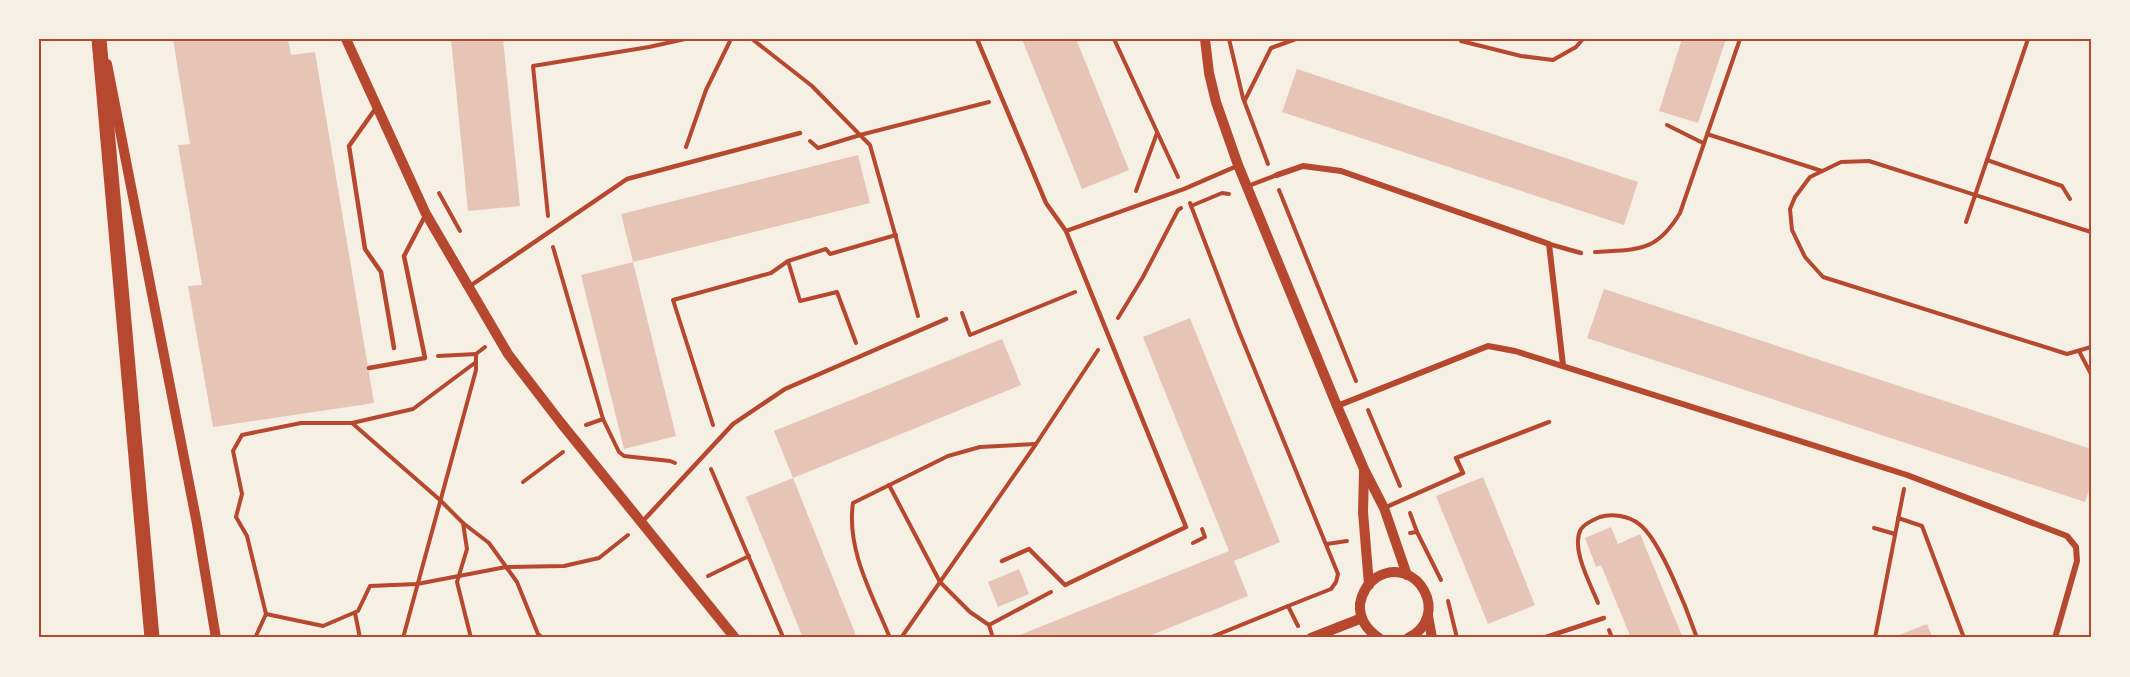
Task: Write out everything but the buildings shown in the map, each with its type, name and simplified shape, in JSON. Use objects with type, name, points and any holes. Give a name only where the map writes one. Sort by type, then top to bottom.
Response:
[{"type":"main road","points":[[101,39],[152,638]]},
{"type":"street","points":[[101,39],[197,524],[216,638]]},
{"type":"street","points":[[346,39],[426,214],[508,354],[576,442],[735,638]]},
{"type":"street","points":[[1205,39],[1209,73],[1216,102],[1238,165],[1337,406],[1364,469],[1384,508],[1407,575]]},
{"type":"street","points":[[1275,176],[1303,166],[1341,171],[1549,244],[1563,365]]},
{"type":"street","points":[[1337,406],[1488,346],[1563,365],[1907,475],[2067,536],[2076,547],[2077,561],[2055,638]]},
{"type":"street","points":[[1364,469],[1363,512],[1369,585]]},
{"type":"street","points":[[1379,638],[1368,629],[1362,618],[1361,600],[1369,585],[1380,576],[1401,573],[1415,579],[1425,592],[1429,608],[1423,627],[1408,638]]},
{"type":"street","points":[[1428,616],[1432,638]]},
{"type":"street","points":[[1311,638],[1362,618]]},
{"type":"lane","points":[[977,39],[1046,203],[1066,231],[1186,527],[1065,585],[1029,549],[1002,561]]},
{"type":"lane","points":[[376,108],[349,146],[365,249],[381,272],[394,348]]},
{"type":"lane","points":[[468,287],[627,179],[800,132]]},
{"type":"lane","points":[[1066,231],[1184,189],[1238,165]]},
{"type":"lane","points":[[1248,186],[1275,176]]},
{"type":"lane","points":[[369,368],[425,358],[404,256],[426,214]]},
{"type":"lane","points":[[1549,244],[1581,253]]},
{"type":"lane","points":[[642,523],[733,424],[785,389],[946,319]]},
{"type":"lane","points":[[1384,508],[1463,473],[1456,458],[1549,422]]},
{"type":"lane","points":[[1543,638],[1604,618]]},
{"type":"path","points":[[670,461],[624,456],[619,452],[603,419],[549,232],[532,66],[685,39]]},
{"type":"path","points":[[680,165],[706,90],[731,39]]},
{"type":"path","points":[[752,39],[812,86],[870,145],[922,330]]},
{"type":"path","points":[[1114,39],[1184,189],[1238,329],[1338,574],[1331,588],[1209,638]]},
{"type":"path","points":[[1229,39],[1244,100],[1417,532],[1400,535]]},
{"type":"path","points":[[1244,100],[1271,48],[1296,39]]},
{"type":"path","points":[[1454,39],[1521,56],[1553,60],[1576,47],[1583,39]]},
{"type":"path","points":[[1581,253],[1642,249],[1669,232],[1680,213],[1740,39]]},
{"type":"path","points":[[1966,222],[2028,39]]},
{"type":"path","points":[[800,132],[818,148],[1002,99]]},
{"type":"path","points":[[1667,125],[1703,143]]},
{"type":"path","points":[[1129,209],[1157,132]]},
{"type":"path","points":[[1707,134],[1822,171]]},
{"type":"path","points":[[1987,160],[2062,186],[2070,199]]},
{"type":"path","points":[[2091,232],[1869,161],[1841,162],[1810,177],[1795,197],[1790,209],[1792,230],[1805,256],[1823,277],[2067,354],[2091,347]]},
{"type":"path","points":[[435,187],[463,236]]},
{"type":"path","points":[[1113,309],[1117,319],[1143,277],[1178,210],[1222,193],[1229,193],[1233,202]]},
{"type":"path","points":[[1274,207],[1284,204]]},
{"type":"path","points":[[718,440],[673,300],[771,273],[788,261],[825,249],[830,254],[896,235]]},
{"type":"path","points":[[788,261],[800,301],[837,292],[861,356]]},
{"type":"path","points":[[946,319],[962,313],[970,334],[1089,286]]},
{"type":"path","points":[[447,354],[476,354],[488,344],[495,333]]},
{"type":"path","points":[[901,638],[1108,336]]},
{"type":"path","points":[[2079,351],[2091,374]]},
{"type":"path","points":[[403,638],[476,370],[476,354]]},
{"type":"path","points":[[255,638],[266,614],[247,536],[236,517],[242,494],[233,451],[242,435],[301,423],[352,423],[413,409],[476,362]]},
{"type":"path","points":[[592,422],[603,419]]},
{"type":"path","points":[[352,423],[440,500],[463,524],[489,543],[517,582],[538,634],[543,638]]},
{"type":"path","points":[[583,426],[589,434]]},
{"type":"path","points":[[523,482],[576,442]]},
{"type":"path","points":[[890,638],[856,557],[850,521],[853,503],[948,456],[980,447],[1036,444]]},
{"type":"path","points":[[705,454],[783,637],[781,638]]},
{"type":"path","points":[[1875,638],[1907,475]]},
{"type":"path","points":[[890,485],[940,582],[970,612],[989,626],[993,638]]},
{"type":"path","points":[[1604,618],[1579,553],[1577,540],[1581,528],[1591,521],[1605,516],[1618,515],[1635,521],[1648,533],[1680,592],[1697,638]]},
{"type":"path","points":[[1898,518],[1922,526],[1964,638]]},
{"type":"path","points":[[266,614],[323,626],[355,613],[370,586],[417,585],[506,567],[564,566],[599,558],[642,523]]},
{"type":"path","points":[[463,524],[467,549],[457,582],[471,638]]},
{"type":"path","points":[[1184,546],[1205,537],[1201,527]]},
{"type":"path","points":[[1874,528],[1895,534]]},
{"type":"path","points":[[1327,544],[1355,541]]},
{"type":"path","points":[[714,584],[707,576],[749,556]]},
{"type":"path","points":[[989,626],[1065,585]]},
{"type":"path","points":[[1288,606],[1295,620]]},
{"type":"path","points":[[355,613],[360,638]]}]
